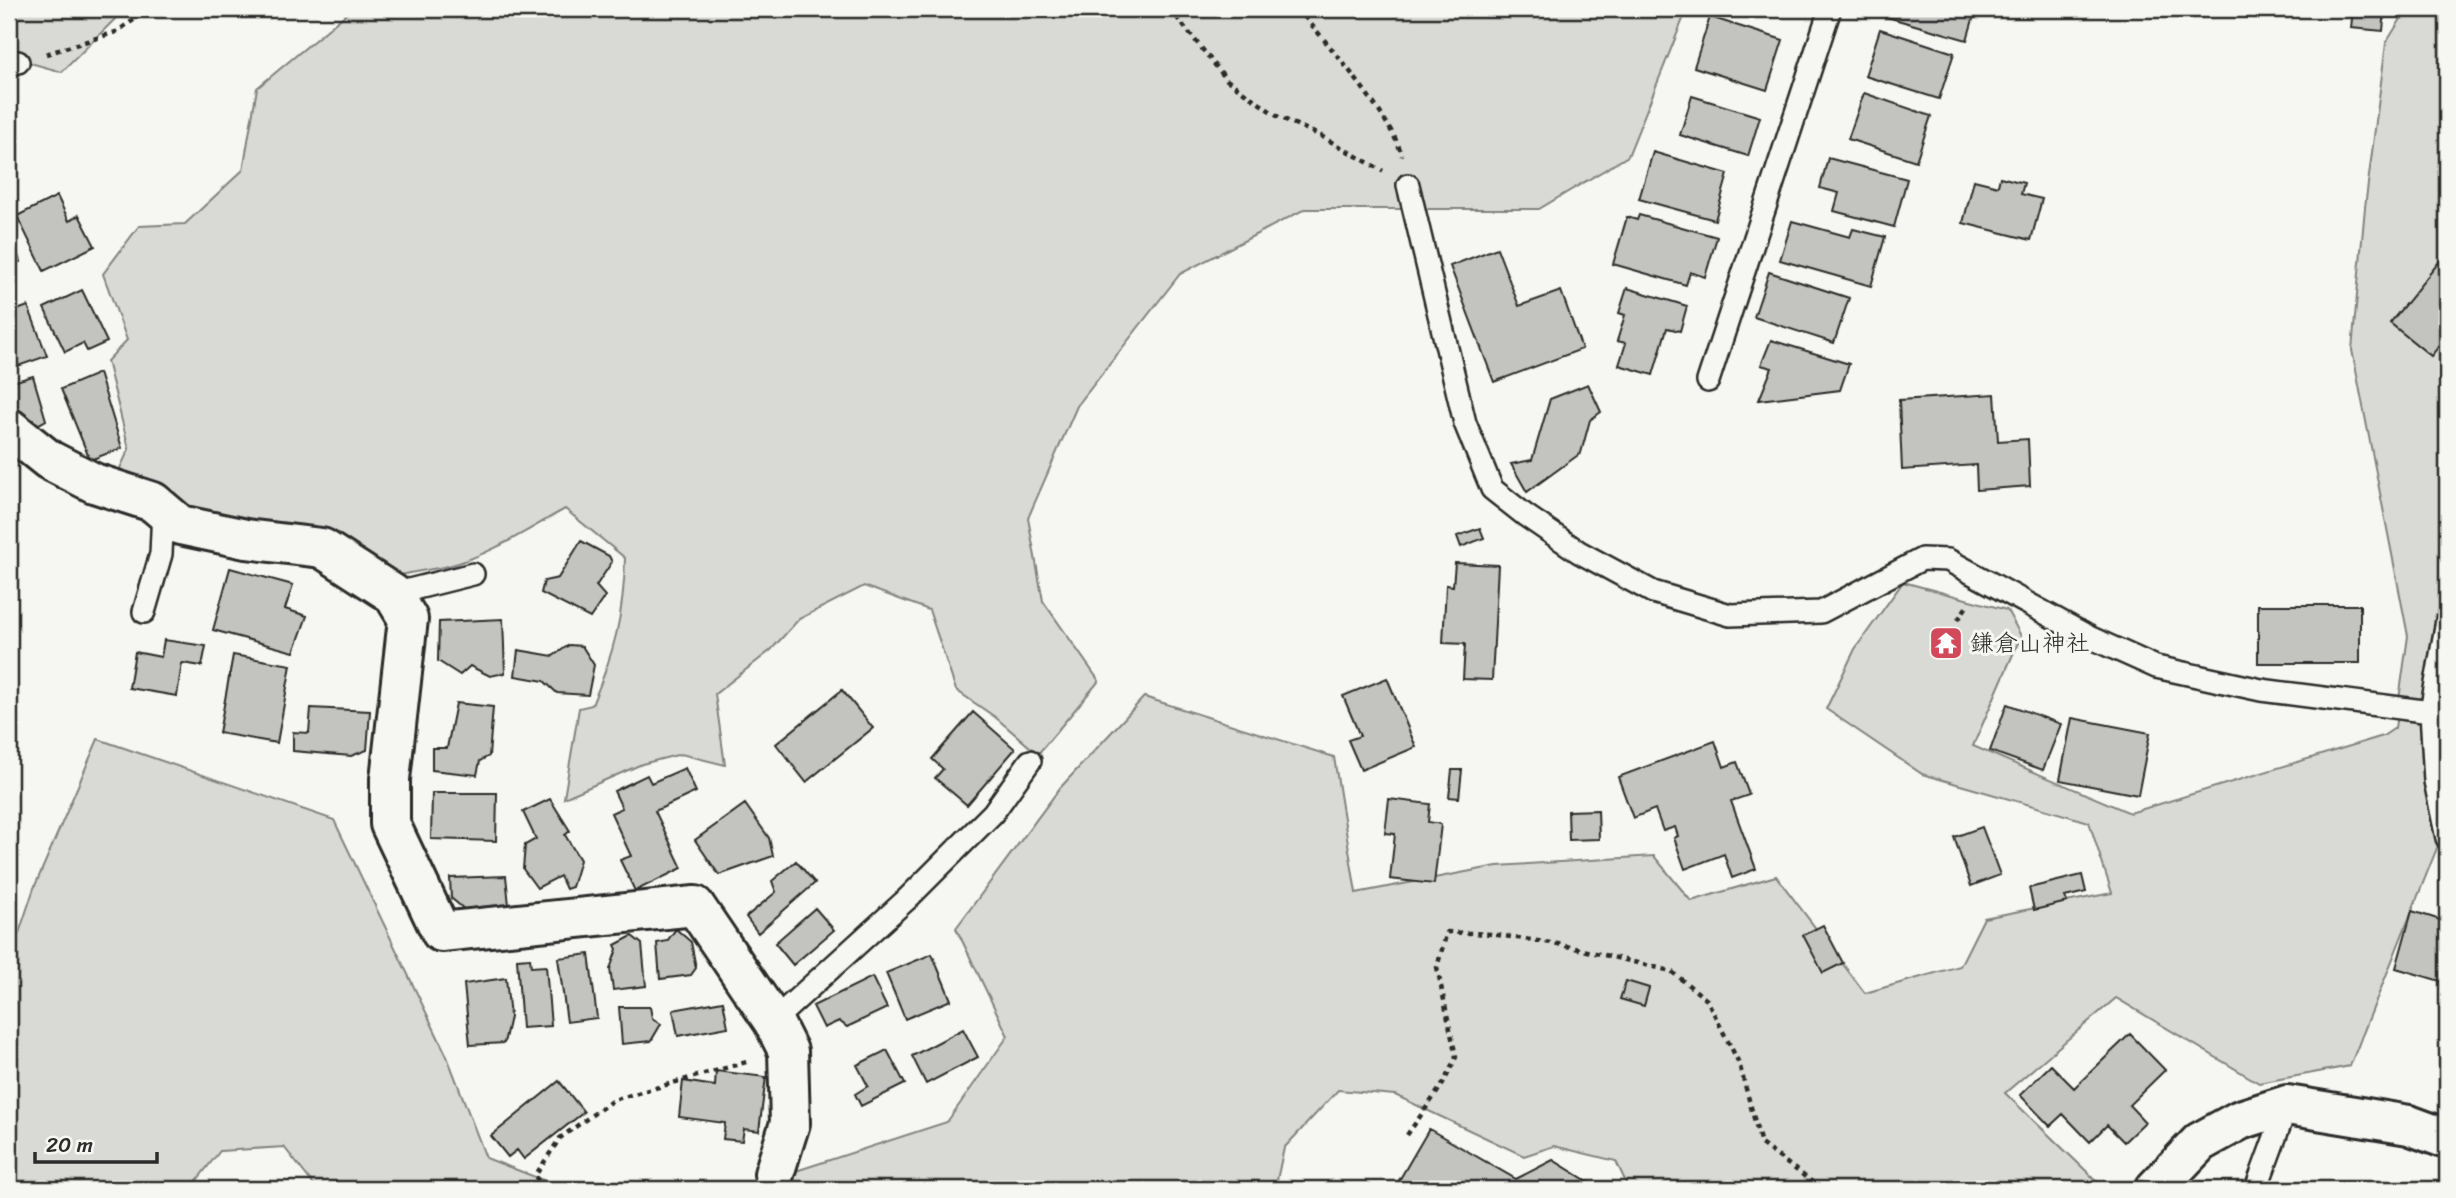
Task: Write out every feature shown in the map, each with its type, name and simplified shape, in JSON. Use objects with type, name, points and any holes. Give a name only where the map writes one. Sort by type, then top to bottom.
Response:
[{"type":"street","points":[[9,428],[49,460],[94,483],[153,502],[180,525],[246,540],[322,548],[393,594],[408,619],[390,779],[390,824],[441,932],[695,906],[780,1036],[790,1123],[774,1174]]},
{"type":"street","points":[[2155,1189],[2200,1142],[2240,1120],[2287,1105],[2409,1125],[2447,1139]]},
{"type":"lane","points":[[1709,381],[1830,9]]},
{"type":"lane","points":[[1408,186],[1465,423],[1492,489],[1579,552],[1653,592],[1730,615],[1821,612],[1922,559],[1948,560],[2089,637],[2156,667],[2261,690],[2431,712]]},
{"type":"lane","points":[[144,612],[160,554],[163,510]]},
{"type":"lane","points":[[393,594],[474,574]]},
{"type":"lane","points":[[2447,620],[2431,712],[2435,781],[2447,838]]},
{"type":"lane","points":[[780,1036],[906,900],[993,813],[1030,761]]},
{"type":"lane","points":[[2256,1189],[2287,1105]]},
{"type":"path","points":[[13,63],[116,32],[150,9]]},
{"type":"path","points":[[1170,9],[1227,80],[1277,116],[1321,136],[1408,186]]},
{"type":"path","points":[[1298,9],[1399,146],[1408,186]]},
{"type":"path","points":[[1407,1135],[1443,1084],[1456,1057],[1437,967],[1447,932],[1491,934],[1558,944],[1671,971],[1707,1000],[1739,1063],[1761,1143],[1811,1181],[1817,1189]]},
{"type":"path","points":[[544,1189],[535,1176],[560,1138],[613,1100],[780,1036]]},
{"type":"shaded area","points":[[9,9],[125,9],[62,72],[9,57]]},
{"type":"shaded area","points":[[352,9],[1687,9],[1628,156],[1539,209],[1305,209],[1180,274],[1077,406],[1028,518],[1043,601],[1099,681],[1038,754],[995,717],[956,690],[929,610],[864,586],[799,619],[771,650],[715,694],[725,765],[681,754],[642,764],[564,798],[579,708],[592,705],[616,633],[623,598],[625,558],[565,509],[508,541],[464,561],[384,580],[219,525],[116,477],[129,449],[107,361],[127,340],[103,274],[139,226],[185,224],[243,170],[257,88]]},
{"type":"shaded area","points":[[2407,9],[2447,11],[2447,840],[2441,838],[2350,1066],[2259,1083],[2116,998],[2005,1093],[2105,1189],[1629,1189],[1616,1161],[1554,1146],[1524,1156],[1395,1095],[1338,1090],[1284,1148],[1275,1189],[710,1189],[762,1182],[947,1122],[1008,1036],[956,928],[1060,788],[1144,697],[1334,757],[1356,893],[1497,866],[1654,856],[1691,901],[1776,876],[1865,993],[1960,966],[1984,918],[2112,893],[2089,822],[1922,774],[1826,709],[1855,649],[1903,582],[2007,610],[2021,636],[1973,746],[2130,813],[2383,736],[2395,728],[2408,636],[2352,350],[2365,207],[2386,43]]},
{"type":"shaded area","points":[[98,739],[334,820],[446,1054],[486,1158],[566,1189],[317,1189],[284,1147],[220,1151],[190,1189],[9,1189],[9,963],[34,888]]},
{"type":"building","points":[[1881,9],[1976,9],[1967,40],[1880,15]]},
{"type":"building","points":[[2353,9],[2385,9],[2383,31],[2351,28]]},
{"type":"building","points":[[1710,17],[1783,40],[1767,90],[1694,67]]},
{"type":"building","points":[[1880,29],[1954,53],[1939,99],[1865,76]]},
{"type":"building","points":[[1864,93],[1931,116],[1916,161],[1848,139]]},
{"type":"building","points":[[1692,96],[1760,117],[1748,156],[1680,135]]},
{"type":"building","points":[[1653,152],[1728,174],[1715,220],[1639,199]]},
{"type":"building","points":[[1828,158],[1907,179],[1894,227],[1834,211],[1839,193],[1820,188]]},
{"type":"building","points":[[2000,177],[2024,183],[2021,194],[2042,199],[2031,240],[1963,223],[1974,180],[1998,186]]},
{"type":"building","points":[[57,196],[69,221],[79,215],[95,246],[44,271],[17,216]]},
{"type":"building","points":[[1639,215],[1717,237],[1705,277],[1690,272],[1686,285],[1613,264],[1627,217],[1637,220]]},
{"type":"building","points":[[1792,221],[1850,237],[1853,229],[1885,237],[1871,286],[1780,260]]},
{"type":"building","points":[[9,222],[20,262],[9,266]]},
{"type":"building","points":[[1497,248],[1519,306],[1561,291],[1582,349],[1494,382],[1450,266]]},
{"type":"building","points":[[2447,252],[2447,336],[2431,356],[2390,323]]},
{"type":"building","points":[[1769,272],[1849,298],[1834,343],[1754,317]]},
{"type":"building","points":[[1627,288],[1687,306],[1680,331],[1667,328],[1653,375],[1619,365],[1626,343],[1617,341],[1625,315],[1619,313]]},
{"type":"building","points":[[82,290],[107,342],[87,351],[83,343],[65,352],[44,308]]},
{"type":"building","points":[[28,306],[47,356],[15,367],[9,350],[9,313]]},
{"type":"building","points":[[1771,340],[1849,364],[1840,390],[1759,400],[1772,368],[1761,365]]},
{"type":"building","points":[[99,373],[122,448],[90,460],[61,389]]},
{"type":"building","points":[[33,376],[46,420],[39,424],[9,405],[9,383]]},
{"type":"building","points":[[1588,384],[1601,412],[1590,420],[1581,453],[1527,492],[1511,464],[1532,460],[1550,399]]},
{"type":"building","points":[[1995,394],[1998,441],[2028,439],[2030,486],[1977,490],[1976,465],[1902,470],[1899,400]]},
{"type":"building","points":[[1480,528],[1484,538],[1461,547],[1457,536]]},
{"type":"building","points":[[581,541],[609,556],[612,562],[596,586],[605,596],[590,618],[541,593],[544,581],[558,578]]},
{"type":"building","points":[[1455,563],[1498,565],[1492,680],[1463,679],[1465,644],[1443,643],[1446,585],[1453,586]]},
{"type":"building","points":[[230,568],[293,585],[285,609],[307,616],[294,652],[213,630]]},
{"type":"building","points":[[2258,605],[2360,605],[2360,663],[2258,663]]},
{"type":"building","points":[[503,619],[505,673],[490,676],[470,666],[460,675],[438,661],[439,622]]},
{"type":"building","points":[[164,640],[206,646],[202,666],[182,663],[177,696],[129,688],[135,652],[161,657]]},
{"type":"building","points":[[569,645],[582,646],[594,665],[588,695],[557,693],[544,681],[515,676],[518,650],[553,656]]},
{"type":"building","points":[[233,655],[291,665],[277,743],[219,733]]},
{"type":"building","points":[[1387,678],[1416,747],[1361,770],[1348,740],[1360,736],[1343,696]]},
{"type":"building","points":[[842,690],[873,728],[806,782],[776,744]]},
{"type":"building","points":[[456,703],[493,707],[489,756],[480,761],[477,775],[432,770],[432,748],[447,748]]},
{"type":"building","points":[[2007,704],[2061,724],[2043,770],[1990,751]]},
{"type":"building","points":[[311,708],[370,711],[367,750],[351,756],[293,751],[293,732],[309,733]]},
{"type":"building","points":[[973,712],[1015,749],[967,805],[935,778],[943,769],[932,759]]},
{"type":"building","points":[[2072,718],[2150,733],[2138,795],[2060,780]]},
{"type":"building","points":[[1715,741],[1724,767],[1737,762],[1749,795],[1731,801],[1756,869],[1732,878],[1724,854],[1685,869],[1674,838],[1678,836],[1675,827],[1663,831],[1655,809],[1633,818],[1618,777]]},
{"type":"building","points":[[685,768],[696,792],[655,811],[682,868],[635,891],[620,860],[631,856],[611,813],[622,808],[614,791],[647,775],[651,783]]},
{"type":"building","points":[[1452,770],[1462,770],[1459,798],[1449,797]]},
{"type":"building","points":[[432,793],[497,793],[496,841],[431,839]]},
{"type":"building","points":[[550,799],[570,831],[565,835],[580,860],[572,887],[566,889],[560,876],[537,888],[523,869],[525,845],[536,839],[523,812]]},
{"type":"building","points":[[1389,799],[1430,804],[1428,822],[1441,824],[1434,884],[1390,879],[1395,834],[1385,833]]},
{"type":"building","points":[[745,804],[769,838],[773,856],[719,875],[695,840]]},
{"type":"building","points":[[1598,810],[1599,839],[1569,840],[1568,811]]},
{"type":"building","points":[[1982,827],[2000,875],[1971,886],[1954,837]]},
{"type":"building","points":[[796,861],[815,883],[758,933],[746,917],[776,892],[772,881]]},
{"type":"building","points":[[2082,875],[2086,892],[2065,897],[2067,902],[2034,910],[2029,888]]},
{"type":"building","points":[[506,876],[509,905],[465,910],[451,898],[450,878]]},
{"type":"building","points":[[815,908],[834,930],[793,965],[775,943]]},
{"type":"building","points":[[2412,911],[2447,922],[2447,983],[2396,968]]},
{"type":"building","points":[[1823,925],[1843,963],[1823,973],[1803,935]]},
{"type":"building","points":[[676,929],[691,942],[696,968],[691,975],[660,979],[657,943],[667,941]]},
{"type":"building","points":[[632,936],[642,944],[646,986],[613,990],[610,969],[617,949],[615,945]]},
{"type":"building","points":[[589,954],[597,1018],[567,1022],[558,958]]},
{"type":"building","points":[[932,954],[951,1000],[905,1019],[886,973]]},
{"type":"building","points":[[530,958],[531,967],[546,966],[551,1026],[522,1028],[517,959]]},
{"type":"building","points":[[872,977],[887,1008],[847,1027],[839,1021],[824,1028],[813,1006]]},
{"type":"building","points":[[506,978],[510,1017],[504,1043],[470,1045],[464,984]]},
{"type":"building","points":[[1626,981],[1649,988],[1644,1006],[1620,999]]},
{"type":"building","points":[[723,1001],[728,1027],[678,1036],[673,1010]]},
{"type":"building","points":[[619,1007],[650,1007],[652,1018],[661,1024],[651,1041],[622,1044]]},
{"type":"building","points":[[963,1029],[978,1057],[926,1084],[912,1056]]},
{"type":"building","points":[[2130,1034],[2165,1070],[2129,1105],[2145,1122],[2124,1142],[2107,1125],[2090,1142],[2063,1114],[2050,1126],[2020,1095],[2051,1065],[2074,1088]]},
{"type":"building","points":[[887,1050],[905,1084],[861,1106],[855,1094],[868,1086],[857,1065]]},
{"type":"building","points":[[716,1071],[766,1077],[759,1131],[744,1129],[742,1141],[723,1139],[725,1123],[679,1117],[683,1081],[715,1086]]},
{"type":"building","points":[[559,1081],[584,1112],[524,1159],[517,1150],[508,1157],[491,1136]]},
{"type":"building","points":[[1429,1129],[1516,1179],[1553,1160],[1600,1189],[1394,1189]]},
{"type":"building","points":[[255,1183],[287,1186],[289,1189],[253,1189]]},
{"type":"place","name":"鎌倉山神社","points":[[1946,643]]}]
